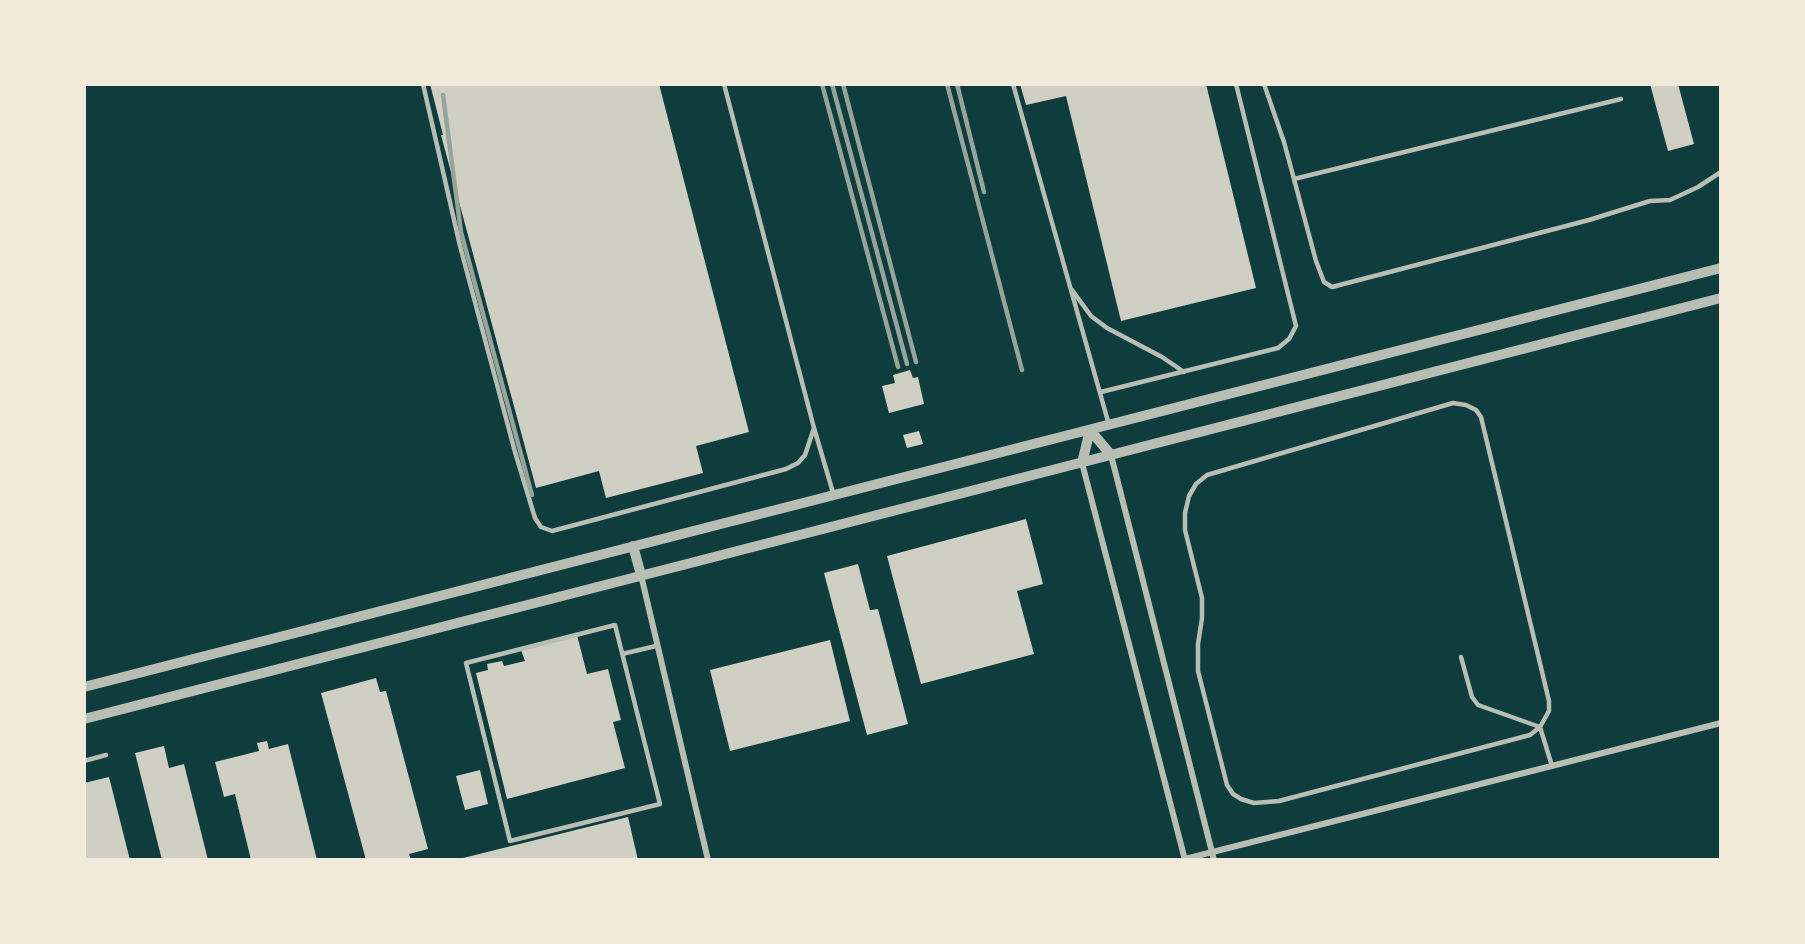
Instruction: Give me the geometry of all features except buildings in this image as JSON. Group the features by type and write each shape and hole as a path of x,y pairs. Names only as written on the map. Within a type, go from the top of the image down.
{"street":[{"path":"84,687 1721,268"},
{"path":"84,719 1721,298"},
{"path":"1090,430 1111,455 1213,856"},
{"path":"1090,430 1083,462 1185,860 1213,856 1721,723"},
{"path":"633,546 708,860"}],"lane":[{"path":"423,84 463,257 515,452 535,518 541,527 552,531 786,469 798,463 805,455 814,428"},
{"path":"724,84 834,496"},
{"path":"1014,84 1109,425"},
{"path":"1101,392 1278,348 1289,339 1296,326 1236,84"},
{"path":"1264,84 1284,142 1316,261 1324,282 1332,287 1589,220 1650,201 1670,200 1698,187 1721,172"},
{"path":"1294,179 1621,99"},
{"path":"1069,286 1091,316 1107,328 1162,357 1184,372"},
{"path":"1540,727 1530,735 1279,801 1254,803 1241,800 1227,785 1198,671 1202,598 1185,530 1188,496 1196,484 1207,475 1453,403 1466,405 1476,410 1480,417 1549,701 1549,711 1540,727 1552,766"},
{"path":"615,625 622,654 660,804 510,841 466,663 615,625"},
{"path":"622,654 656,646"},
{"path":"1461,657 1472,697 1478,705 1540,727"},
{"path":"84,760 106,755"}],"railway":[{"path":"822,84 898,367"},
{"path":"832,84 907,364"},
{"path":"843,84 916,362"},
{"path":"947,84 1022,370"},
{"path":"957,84 984,192"},
{"path":"443,95 461,232 532,495"}]}
